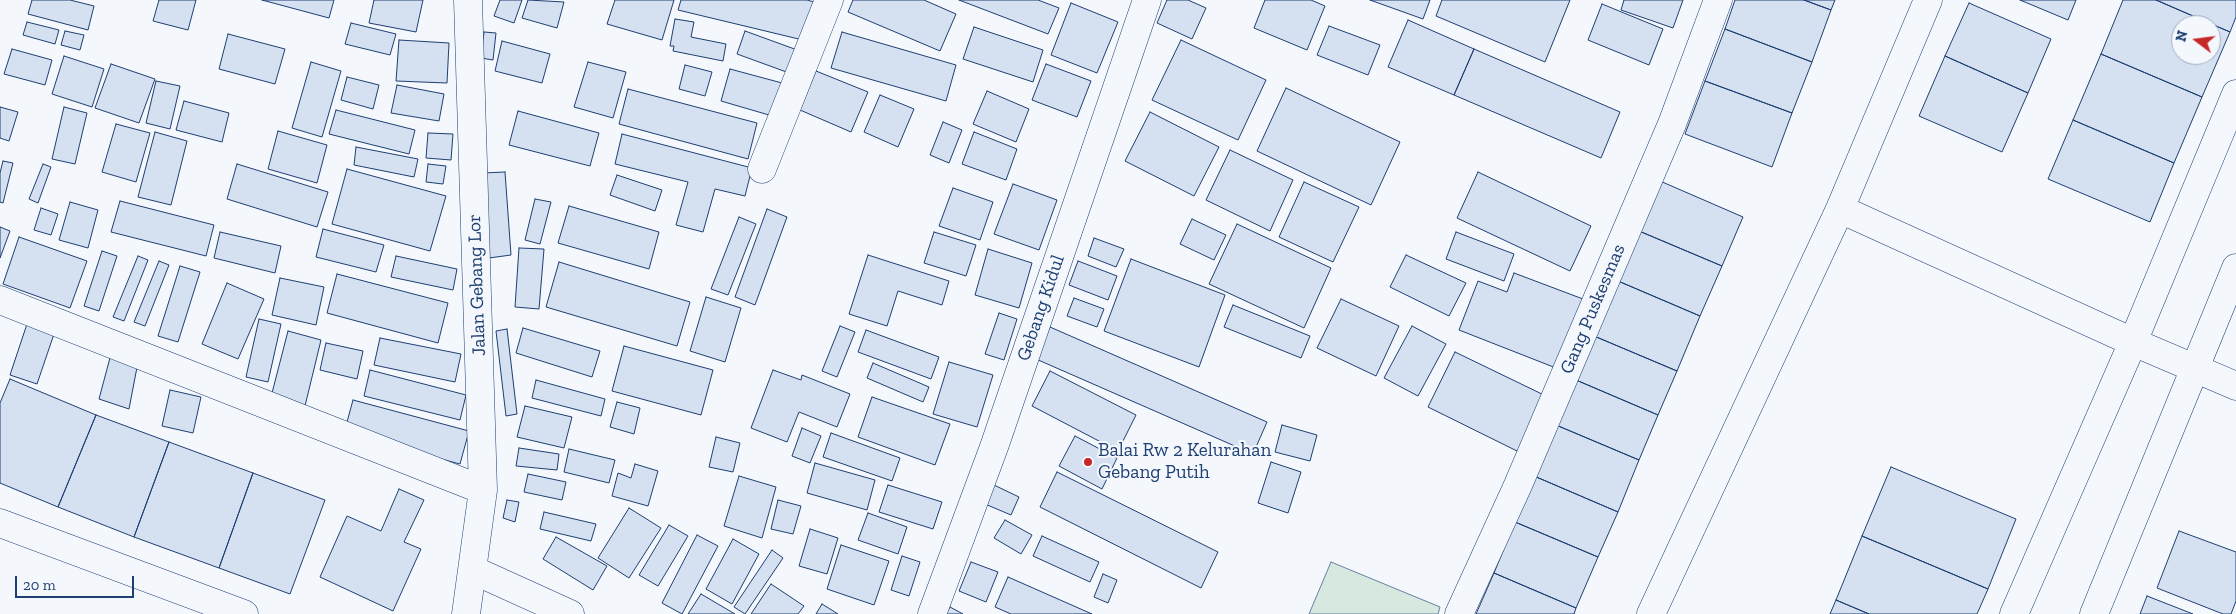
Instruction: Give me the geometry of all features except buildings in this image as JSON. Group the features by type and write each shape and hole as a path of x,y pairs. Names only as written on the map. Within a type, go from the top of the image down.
{"street":[{"name":"Jalan Gebang Lor","path":"466,614 483,490 468,0"},
{"path":"762,169 829,0"},
{"name":"Gebang Kidul","path":"932,614 994,447 1147,0"},
{"name":"Gang Puskesmas","path":"1459,614 1518,485 1664,142 1718,0"},
{"path":"1651,614 1840,209 1928,0"},
{"path":"2014,614 2133,342 2236,94"},
{"path":"1840,209 2133,342 2236,386"},
{"path":"2094,614 2236,268"},
{"path":"0,300 483,490"},
{"path":"0,523 244,614"},
{"path":"473,570 570,614"}],"shaded area":[{"path":"1331,562 1440,607 1438,614 1309,614"}],"place":[{"name":"Balai Rw 2 Kelurahan Gebang Putih","path":"1088,462"}]}
